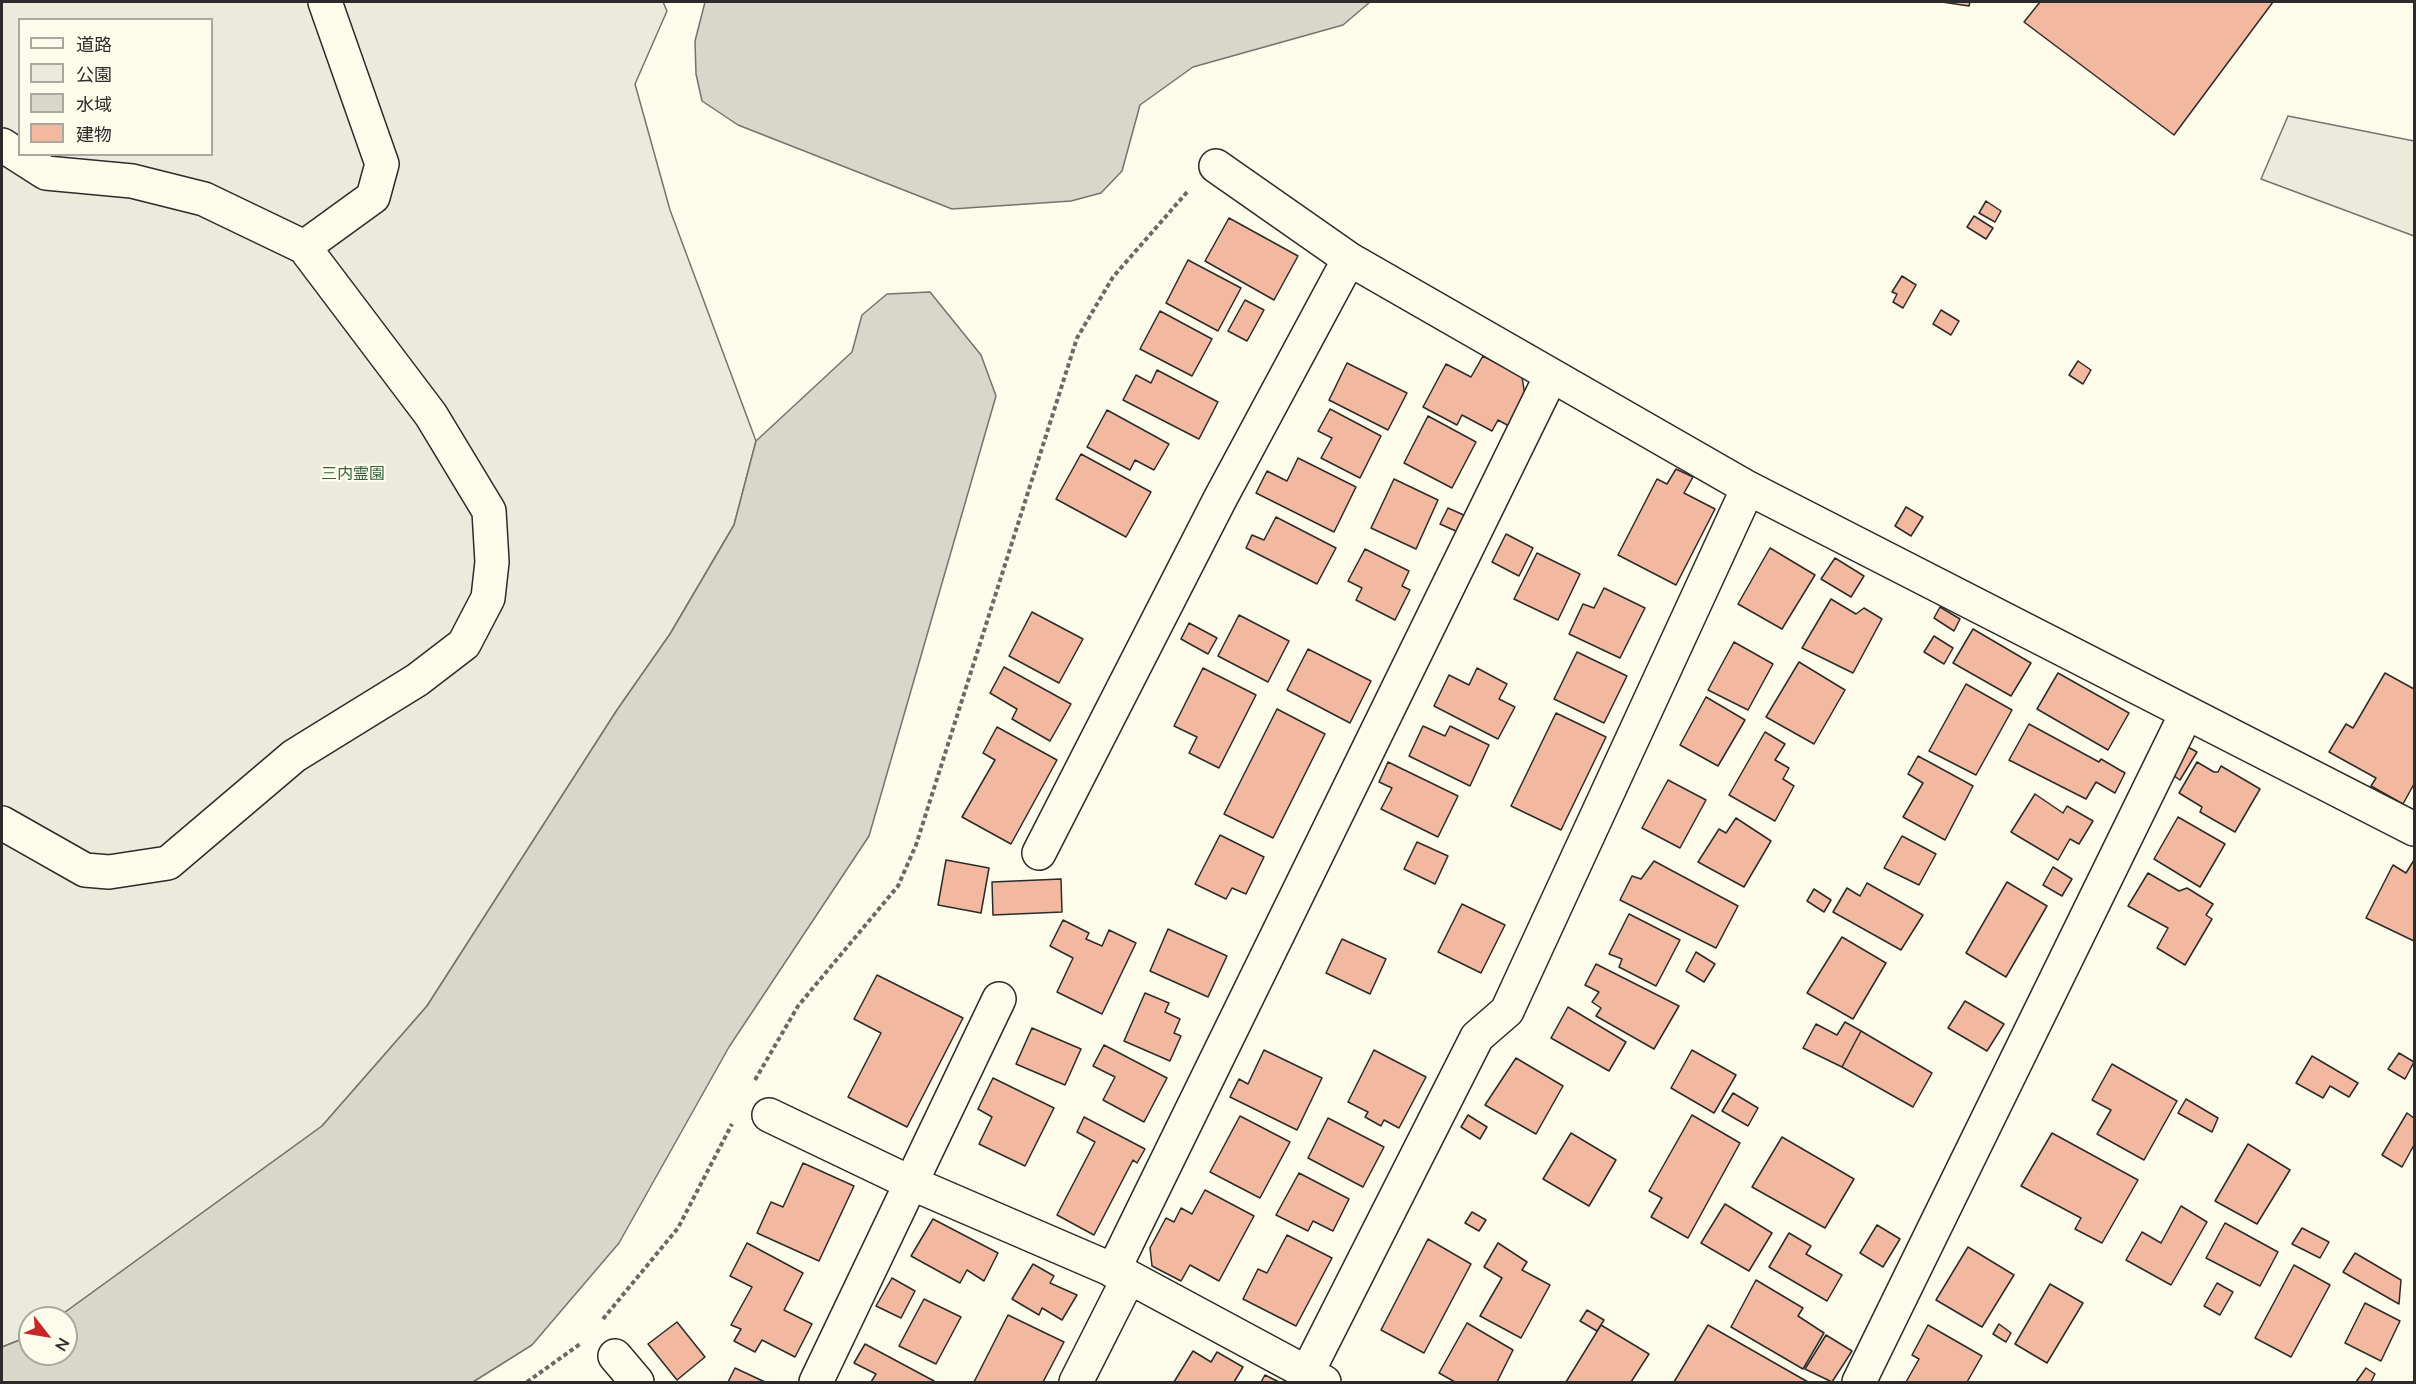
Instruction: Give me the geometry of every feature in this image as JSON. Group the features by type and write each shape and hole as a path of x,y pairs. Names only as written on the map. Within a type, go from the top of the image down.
{"street":[{"path":"304,247 374,197 382,164 325,2"},
{"path":"2,145 18,155"},
{"path":"2,823 85,870 109,872 168,862 294,756 417,680 464,644 488,598 492,562 489,511 431,415 304,247 204,199 132,181 46,173 19,156"},
{"path":"1216,166 1349,259 1748,488 2186,714 2415,829"},
{"path":"1039,853 1220,499 1349,259"},
{"path":"1077,1383 1121,1274 1551,376"},
{"path":"753,1114 1121,1274 1315,1378 1477,1036 1507,1011 1748,488"},
{"path":"1859,1383 2186,714"},
{"path":"816,1383 999,999"},
{"path":"615,1356 636,1383"}],"path":[{"path":"753,1084 798,1006 898,886 916,845 1077,338 1113,277 1191,187 1216,166"},
{"path":"598,1324 678,1228 753,1114"},
{"path":"527,1383 583,1342"}],"green space":[{"name":"三内霊園","path":"2,2 663,2 667,11 635,84 670,210 756,441 734,525 670,634 617,710 427,1006 322,1126 74,1306 18,1306 18,1341 2,1347"},
{"path":"2288,116 2414,141 2414,236 2261,179"}],"water":[{"path":"705,2 1370,2 1343,25 1193,67 1140,105 1122,171 1101,193 1071,201 952,209 738,125 702,101 696,74 695,41"},
{"path":"930,292 981,355 996,396 869,836 729,1047 619,1243 532,1345 473,1382 2,1382 2,1347 18,1341 18,1366 78,1366 78,1306 74,1306 322,1126 427,1006 617,710 670,634 734,525 756,441 852,352 862,315 887,294"}],"building":[{"path":"1942,2 1970,2 1969,6"},
{"path":"2040,2 2273,2 2174,135 2024,22"},
{"path":"1986,201 2001,211 1995,222 1979,213"},
{"path":"1974,216 1993,228 1986,239 1967,227"},
{"path":"1229,218 1298,256 1274,300 1205,261"},
{"path":"1188,260 1241,288 1218,331 1166,303"},
{"path":"1902,276 1916,285 1903,308 1893,302 1897,294 1892,292"},
{"path":"1245,300 1264,310 1247,341 1228,331"},
{"path":"1941,310 1959,321 1951,335 1933,324"},
{"path":"1160,311 1212,339 1192,376 1140,349"},
{"path":"1483,356 1522,377 1525,396 1509,426 1498,420 1492,431 1462,415 1457,425 1423,407 1446,364 1471,377"},
{"path":"2078,361 2091,370 2083,384 2069,375"},
{"path":"1347,363 1407,393 1388,430 1329,400"},
{"path":"1157,370 1218,402 1199,439 1123,400 1136,375 1151,383"},
{"path":"1330,409 1381,436 1360,478 1321,458 1332,438 1318,431"},
{"path":"1107,410 1169,444 1154,470 1135,460 1130,470 1087,447"},
{"path":"1428,416 1476,442 1452,488 1404,463"},
{"path":"1081,454 1151,492 1126,537 1056,499"},
{"path":"1298,458 1356,487 1334,532 1256,493 1267,471 1287,481"},
{"path":"1676,469 1693,477 1684,493 1715,509 1676,585 1618,555 1657,479 1667,484"},
{"path":"1394,479 1438,500 1416,549 1371,528"},
{"path":"1906,507 1923,517 1911,536 1895,526"},
{"path":"1448,508 1466,516 1458,532 1440,524"},
{"path":"1276,517 1336,548 1317,584 1246,548 1252,535 1264,540"},
{"path":"1506,534 1533,548 1519,576 1492,562"},
{"path":"1770,548 1815,575 1782,629 1738,604"},
{"path":"1365,549 1409,571 1402,586 1410,590 1395,620 1356,600 1362,588 1348,581"},
{"path":"1537,553 1580,574 1558,620 1514,599"},
{"path":"1835,558 1864,576 1851,597 1821,579"},
{"path":"1604,588 1645,608 1620,658 1569,634 1583,604 1594,608"},
{"path":"1831,599 1856,614 1864,608 1882,619 1853,673 1802,648"},
{"path":"1940,607 1960,619 1954,631 1934,618"},
{"path":"1032,612 1083,639 1059,683 1009,656"},
{"path":"1239,615 1289,641 1268,682 1218,656"},
{"path":"1189,623 1217,638 1208,654 1181,639"},
{"path":"1973,629 2031,663 2011,696 1953,663"},
{"path":"1934,636 1953,648 1944,664 1924,652"},
{"path":"1734,642 1773,664 1748,710 1708,690"},
{"path":"1308,649 1371,681 1350,723 1287,690"},
{"path":"1577,652 1627,676 1604,723 1554,699"},
{"path":"1799,662 1845,690 1814,744 1766,717"},
{"path":"1004,667 1071,704 1050,741 1012,719 1017,709 990,693"},
{"path":"1203,668 1256,695 1219,768 1189,753 1197,737 1174,726"},
{"path":"1477,668 1507,684 1499,699 1515,707 1498,739 1434,706 1449,675 1469,685"},
{"path":"2058,673 2129,713 2108,750 2037,709"},
{"path":"2385,673 2414,689 2414,784 2403,804 2371,786 2376,778 2329,752 2346,724 2353,728"},
{"path":"1966,684 2012,710 1976,775 1929,751"},
{"path":"1706,697 1745,720 1718,766 1680,745"},
{"path":"1277,709 1325,734 1273,838 1224,814"},
{"path":"1556,713 1606,737 1561,830 1511,806"},
{"path":"2029,724 2099,762 2101,759 2125,773 2115,793 2096,782 2086,799 2009,760"},
{"path":"1423,726 1445,736 1450,726 1489,745 1470,786 1409,756"},
{"path":"997,727 1057,760 1011,844 962,817 995,760 983,753"},
{"path":"1765,732 1785,744 1775,760 1789,768 1783,779 1794,786 1775,821 1729,795"},
{"path":"2184,745 2197,752 2180,780 2168,772"},
{"path":"1918,756 1973,786 1945,840 1903,817 1923,783 1908,774"},
{"path":"1388,762 1458,796 1438,837 1381,809 1392,788 1379,782"},
{"path":"2197,762 2214,772 2218,772 2221,766 2260,789 2235,832 2200,812 2202,807 2179,793"},
{"path":"1668,780 1706,800 1680,848 1642,828"},
{"path":"2035,794 2063,813 2067,806 2093,821 2079,844 2070,839 2058,860 2011,832"},
{"path":"2178,817 2225,844 2200,887 2154,859"},
{"path":"1736,818 1771,841 1744,887 1698,862 1719,829 1726,833"},
{"path":"1220,835 1264,857 1246,894 1232,888 1226,899 1195,884"},
{"path":"1902,836 1936,854 1919,885 1884,868"},
{"path":"1417,842 1448,856 1435,884 1404,869"},
{"path":"946,860 989,868 981,913 938,905"},
{"path":"2414,860 2414,941 2366,918 2393,865 2406,873"},
{"path":"1654,861 1738,906 1716,948 1620,900 1632,876 1641,879"},
{"path":"2053,867 2072,879 2062,896 2043,885"},
{"path":"2148,873 2179,891 2187,888 2213,904 2206,915 2212,919 2185,965 2157,948 2168,928 2128,906"},
{"path":"1061,879 1062,912 993,915 992,882"},
{"path":"2007,882 2047,906 2006,977 1966,953"},
{"path":"1867,883 1923,915 1901,950 1833,912 1847,888 1860,896"},
{"path":"1814,889 1831,900 1824,912 1807,901"},
{"path":"1462,904 1505,925 1481,973 1438,952"},
{"path":"1629,914 1680,940 1656,986 1619,967 1622,959 1609,954"},
{"path":"1063,920 1089,933 1086,939 1102,946 1109,930 1136,943 1102,1014 1057,992 1073,958 1050,946"},
{"path":"1168,929 1227,956 1208,997 1150,971"},
{"path":"1842,937 1886,963 1853,1019 1807,993"},
{"path":"1342,939 1386,959 1370,994 1326,973"},
{"path":"1696,952 1715,964 1704,982 1686,971"},
{"path":"1596,964 1679,1006 1654,1049 1596,1016 1601,1008 1592,1002 1599,992 1585,985"},
{"path":"877,975 963,1018 907,1127 848,1097 881,1033 854,1019"},
{"path":"1145,993 1169,1003 1165,1012 1180,1019 1174,1033 1181,1036 1170,1061 1124,1041"},
{"path":"1965,1001 2004,1024 1987,1051 1948,1028"},
{"path":"1568,1007 1626,1042 1609,1071 1551,1038"},
{"path":"1845,1022 1861,1031 1842,1067 1803,1048 1816,1024 1837,1035"},
{"path":"1032,1028 1081,1049 1065,1085 1016,1064"},
{"path":"1861,1031 1932,1073 1913,1107 1842,1067"},
{"path":"1104,1045 1167,1078 1144,1122 1103,1100 1115,1077 1093,1066"},
{"path":"1264,1050 1322,1078 1297,1130 1230,1097 1239,1079 1248,1084"},
{"path":"1374,1050 1426,1077 1399,1128 1384,1120 1381,1126 1365,1117 1368,1112 1348,1102"},
{"path":"1692,1050 1736,1075 1714,1113 1671,1088"},
{"path":"2399,1053 2414,1062 2405,1079 2388,1069"},
{"path":"2312,1056 2358,1083 2349,1097 2330,1086 2323,1098 2296,1083"},
{"path":"1516,1058 1563,1086 1536,1134 1485,1105"},
{"path":"2112,1064 2177,1101 2144,1160 2097,1134 2111,1110 2092,1100"},
{"path":"993,1078 1054,1108 1025,1166 979,1144 992,1117 978,1109"},
{"path":"1733,1093 1758,1108 1748,1126 1722,1111"},
{"path":"2186,1099 2218,1118 2212,1132 2178,1113"},
{"path":"2407,1113 2414,1118 2414,1145 2402,1167 2382,1155"},
{"path":"1468,1115 1487,1127 1480,1139 1461,1127"},
{"path":"1692,1115 1740,1143 1688,1238 1651,1217 1662,1198 1649,1191"},
{"path":"1240,1116 1290,1142 1260,1198 1210,1172"},
{"path":"1084,1117 1145,1149 1137,1163 1133,1160 1094,1235 1057,1215 1095,1142 1077,1132"},
{"path":"1328,1118 1384,1147 1363,1187 1308,1158"},
{"path":"1571,1133 1616,1160 1589,1206 1543,1179"},
{"path":"2052,1133 2138,1180 2102,1243 2075,1229 2081,1218 2021,1186"},
{"path":"1782,1137 1854,1179 1825,1228 1752,1187"},
{"path":"2248,1144 2290,1170 2257,1224 2215,1201"},
{"path":"803,1163 854,1186 819,1261 757,1233 771,1202 783,1207"},
{"path":"1299,1173 1349,1199 1333,1231 1313,1221 1308,1231 1276,1215"},
{"path":"1205,1190 1254,1216 1219,1281 1190,1265 1181,1281 1152,1266 1150,1248 1166,1218 1174,1222 1181,1208 1192,1214"},
{"path":"1725,1204 1772,1233 1749,1271 1701,1243"},
{"path":"2181,1206 2207,1222 2171,1285 2126,1260 2142,1232 2161,1243"},
{"path":"1472,1212 1486,1220 1479,1231 1465,1223"},
{"path":"933,1219 998,1253 984,1281 967,1270 960,1283 911,1256"},
{"path":"2225,1223 2278,1252 2260,1286 2206,1258"},
{"path":"1877,1225 1900,1239 1883,1267 1860,1253"},
{"path":"2302,1228 2329,1242 2320,1258 2292,1244"},
{"path":"1789,1233 1811,1246 1806,1254 1842,1275 1827,1301 1769,1267"},
{"path":"1287,1235 1332,1258 1296,1326 1243,1299 1258,1269 1267,1273"},
{"path":"1428,1239 1471,1264 1424,1353 1381,1330"},
{"path":"747,1243 803,1273 784,1310 812,1324 795,1357 762,1340 755,1352 734,1341 741,1329 731,1325 752,1287 730,1276"},
{"path":"1498,1243 1527,1262 1522,1270 1550,1285 1521,1338 1480,1316 1502,1278 1484,1267"},
{"path":"1968,1247 2014,1275 1982,1327 1936,1300"},
{"path":"2355,1253 2401,1280 2399,1304 2343,1272"},
{"path":"1033,1264 1054,1276 1050,1283 1077,1295 1062,1320 1042,1308 1039,1315 1012,1299"},
{"path":"2294,1265 2330,1285 2291,1357 2255,1338"},
{"path":"892,1278 915,1291 901,1318 876,1306"},
{"path":"1756,1280 1803,1308 1798,1316 1824,1333 1803,1369 1731,1327"},
{"path":"2217,1283 2233,1292 2220,1315 2204,1306"},
{"path":"2050,1284 2083,1303 2047,1363 2015,1344"},
{"path":"924,1299 961,1317 936,1364 899,1346"},
{"path":"2365,1303 2400,1321 2381,1361 2345,1343"},
{"path":"1587,1310 1604,1320 1597,1331 1580,1321"},
{"path":"1008,1315 1064,1342 1043,1382 974,1382"},
{"path":"677,1322 705,1357 677,1380 648,1344"},
{"path":"1467,1323 1513,1350 1497,1382 1455,1382 1439,1373"},
{"path":"1999,1324 2011,1333 2006,1342 1993,1334"},
{"path":"1601,1325 1649,1354 1631,1382 1566,1382"},
{"path":"1708,1325 1808,1382 1674,1382"},
{"path":"1928,1325 1982,1356 1967,1382 1906,1382 1919,1359 1912,1355"},
{"path":"1826,1335 1852,1351 1832,1382 1805,1369"},
{"path":"865,1344 934,1382 871,1382 876,1374 854,1363"},
{"path":"1193,1351 1211,1362 1217,1352 1243,1367 1234,1382 1174,1382"},
{"path":"735,1368 765,1382 728,1382"},
{"path":"2366,1368 2375,1374 2371,1382 2356,1382"},
{"path":"1265,1375 1279,1382 1261,1382"}]}
